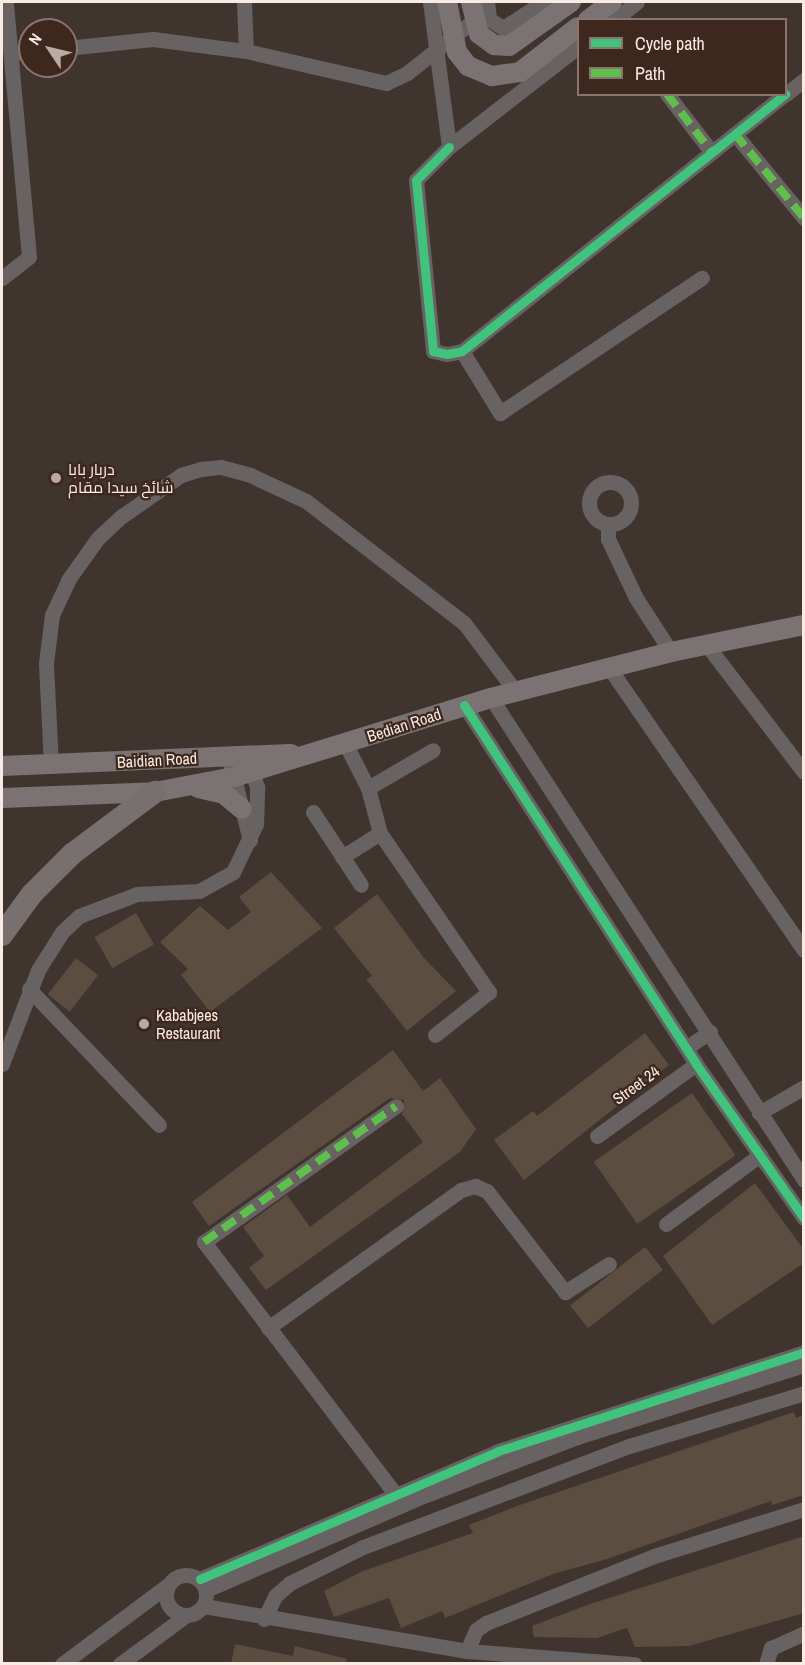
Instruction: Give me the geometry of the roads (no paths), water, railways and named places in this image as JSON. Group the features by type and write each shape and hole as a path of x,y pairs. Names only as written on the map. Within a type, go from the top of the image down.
{"highway":[{"path":"2,935 58,867 155,792"}],"main road":[{"path":"447,2 452,38 461,59 479,73 506,76 531,74 577,29"},
{"path":"472,11 488,42 509,46 571,2"},
{"path":"591,18 612,2"},
{"name":"Bedian Road","path":"2,798 155,792 186,787 240,765 312,754 346,745 464,705 671,652 804,625"},
{"name":"Baidian Road","path":"2,766 240,765"},
{"path":"186,787 224,794 242,809"}],"street":[{"path":"2,278 29,257 6,2"},
{"path":"244,2 246,51"},
{"path":"430,2 449,147"},
{"path":"487,2 489,19 503,28 543,2"},
{"path":"617,18 637,2"},
{"path":"78,47 153,39 246,51 386,83 452,38 472,11"},
{"path":"577,48 531,74 449,147 416,180 433,351 462,351 710,150 735,134 782,96"},
{"path":"12,53 18,52"},
{"path":"787,93 804,80"},
{"path":"669,96 710,150"},
{"path":"735,134 804,218"},
{"path":"462,351 500,413 702,278"},
{"path":"51,766 46,663 52,615 68,580 98,538 122,516 181,475 201,469 250,475 306,501 464,623 516,692"},
{"path":"608,524 608,539 636,598 671,652"},
{"path":"706,644 804,772"},
{"path":"610,669 804,950"},
{"path":"491,698 642,926 759,1113 804,1180"},
{"path":"464,705 620,942 696,1064 804,1218"},
{"path":"346,745 368,788 380,832 489,992 435,1035"},
{"path":"368,788 433,750"},
{"path":"240,765 242,809 250,840"},
{"path":"2,1064 29,989 53,944 79,916 137,894 198,891 214,886 238,866 250,840 258,810 240,765"},
{"path":"313,812 361,885"},
{"path":"342,857 380,832"},
{"path":"620,942 642,926"},
{"path":"29,989 159,1125"},
{"path":"686,1048 710,1032"},
{"name":"Street 24","path":"597,1136 696,1064"},
{"path":"759,1113 804,1087"},
{"path":"396,1106 204,1242 396,1495"},
{"path":"666,1224 760,1155"},
{"path":"268,1328 461,1190 475,1186 487,1191 565,1292 609,1264"},
{"path":"120,1664 185,1616 203,1592 396,1495 574,1424 804,1352"},
{"path":"203,1592 426,1495 577,1437 804,1365"},
{"path":"264,1619 275,1596 290,1583 374,1543 629,1446 804,1392"},
{"path":"467,1651 476,1630 486,1623 654,1556 804,1509"},
{"path":"62,1664 183,1575 203,1592 264,1619 467,1651 634,1664"},
{"path":"168,1585 168,1605 185,1616"},
{"path":"766,1664 771,1648 804,1633"}],"place":[{"name":"دربار بابا شائخ سیدا مقام","path":"56,478"},
{"name":"Kababjees Restaurant","path":"144,1024"}]}
